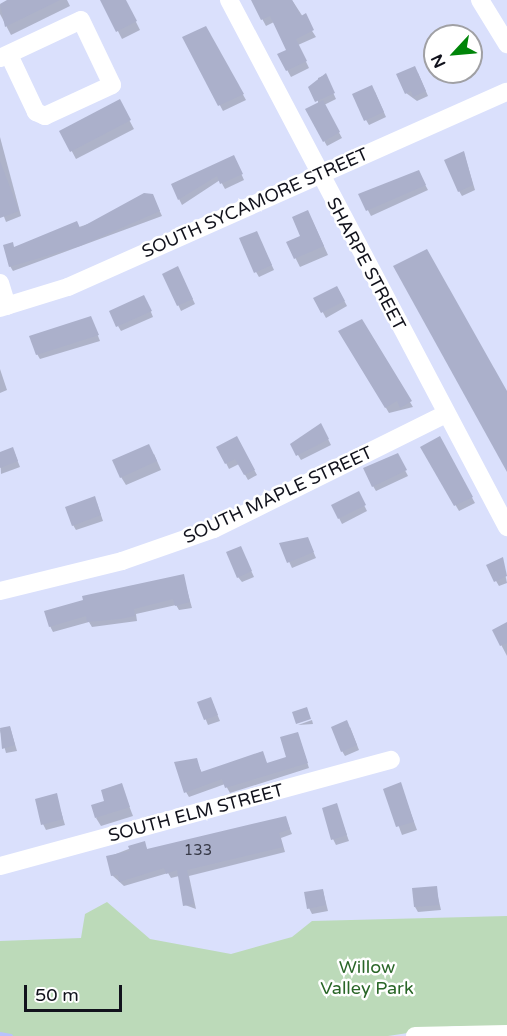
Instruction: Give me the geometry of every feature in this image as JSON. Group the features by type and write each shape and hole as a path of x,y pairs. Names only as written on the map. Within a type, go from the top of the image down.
{"street":[{"name":"SHARPE STREET","path":"229,0 507,527"},
{"path":"480,0 507,44"},
{"path":"81,20 112,85 45,116 36,112 4,56 81,20"},
{"name":"SOUTH SYCAMORE STREET","path":"4,307 68,287 507,92"},
{"path":"0,283 4,307"},
{"name":"SOUTH MAPLE STREET","path":"0,591 132,558 214,529 446,414"},
{"name":"SOUTH ELM STREET","path":"0,866 391,760"},
{"path":"416,1036 507,1034"}],"green space":[{"name":"Willow Valley Park","path":"107,902 150,939 231,954 292,937 312,921 507,916 507,1027 454,1026 388,1036 0,1036 0,941 81,938 85,914"}],"building":[{"path":"7,0 60,0 5,27 0,4"},
{"path":"100,0 126,0 137,21 116,32"},
{"path":"251,0 292,0 301,16 306,13 314,30 296,39 307,61 286,71 277,54 286,50 270,16 261,20"},
{"path":"206,26 244,94 218,106 182,37"},
{"path":"415,66 426,91 413,97 411,91 405,94 396,74"},
{"path":"326,73 335,93 315,102 308,87"},
{"path":"372,85 384,112 364,121 352,94"},
{"path":"120,99 131,120 70,152 59,131"},
{"path":"323,100 340,132 323,142 305,109"},
{"path":"464,151 473,185 458,192 444,160"},
{"path":"234,155 243,174 220,184 217,176 178,200 171,184"},
{"path":"0,161 19,211 0,218"},
{"path":"419,170 426,185 366,211 358,194"},
{"path":"144,193 153,194 160,211 80,246 9,267 3,245 13,242 14,247 77,221 80,228"},
{"path":"308,210 324,246 294,259 286,242 300,236 292,217"},
{"path":"257,231 272,265 254,273 239,238"},
{"path":"427,249 507,391 507,472 393,266"},
{"path":"178,266 193,299 177,306 162,274"},
{"path":"337,286 345,301 321,313 313,298"},
{"path":"144,295 152,311 116,327 109,311"},
{"path":"91,316 99,335 36,355 29,336"},
{"path":"362,319 412,401 400,408 397,401 385,408 338,331"},
{"path":"321,423 329,439 296,456 290,444"},
{"path":"237,436 255,470 244,475 235,459 225,464 216,447"},
{"path":"440,436 473,497 454,506 420,447"},
{"path":"149,444 157,461 120,478 112,460"},
{"path":"13,447 18,461 0,468 0,452"},
{"path":"398,453 407,470 372,487 363,468"},
{"path":"359,491 366,505 338,519 331,505"},
{"path":"95,496 101,515 72,526 65,507"},
{"path":"308,537 314,552 287,563 279,543"},
{"path":"241,546 252,571 237,578 226,552"},
{"path":"503,557 507,576 494,582 486,565"},
{"path":"184,574 190,602 175,606 173,599 134,609 135,616 87,622 86,616 49,627 44,611 83,600 82,596"},
{"path":"507,622 507,643 500,646 492,630"},
{"path":"211,697 218,715 204,720 197,702"},
{"path":"307,707 311,719 296,724 292,712"},
{"path":"347,720 357,745 341,752 331,727"},
{"path":"10,726 15,745 2,749 0,728"},
{"path":"298,732 308,763 225,788 222,779 184,793 174,762 197,758 201,772 263,751 267,763 286,757 280,737"},
{"path":"401,782 414,822 396,827 383,789"},
{"path":"122,783 130,807 95,818 91,805 104,801 101,790"},
{"path":"57,793 63,819 41,825 35,799"},
{"path":"337,803 347,835 331,840 322,808"},
{"path":"286,816 290,829 279,833 283,847 187,870 194,904 183,906 177,870 166,874 164,868 119,882 118,875 111,876 106,856 130,851 128,846 145,841 147,849"},
{"path":"437,886 439,905 414,907 412,888"},
{"path":"323,889 326,905 307,909 304,892"}],"waterway":[{"path":"0,1034 11,1036"}]}
